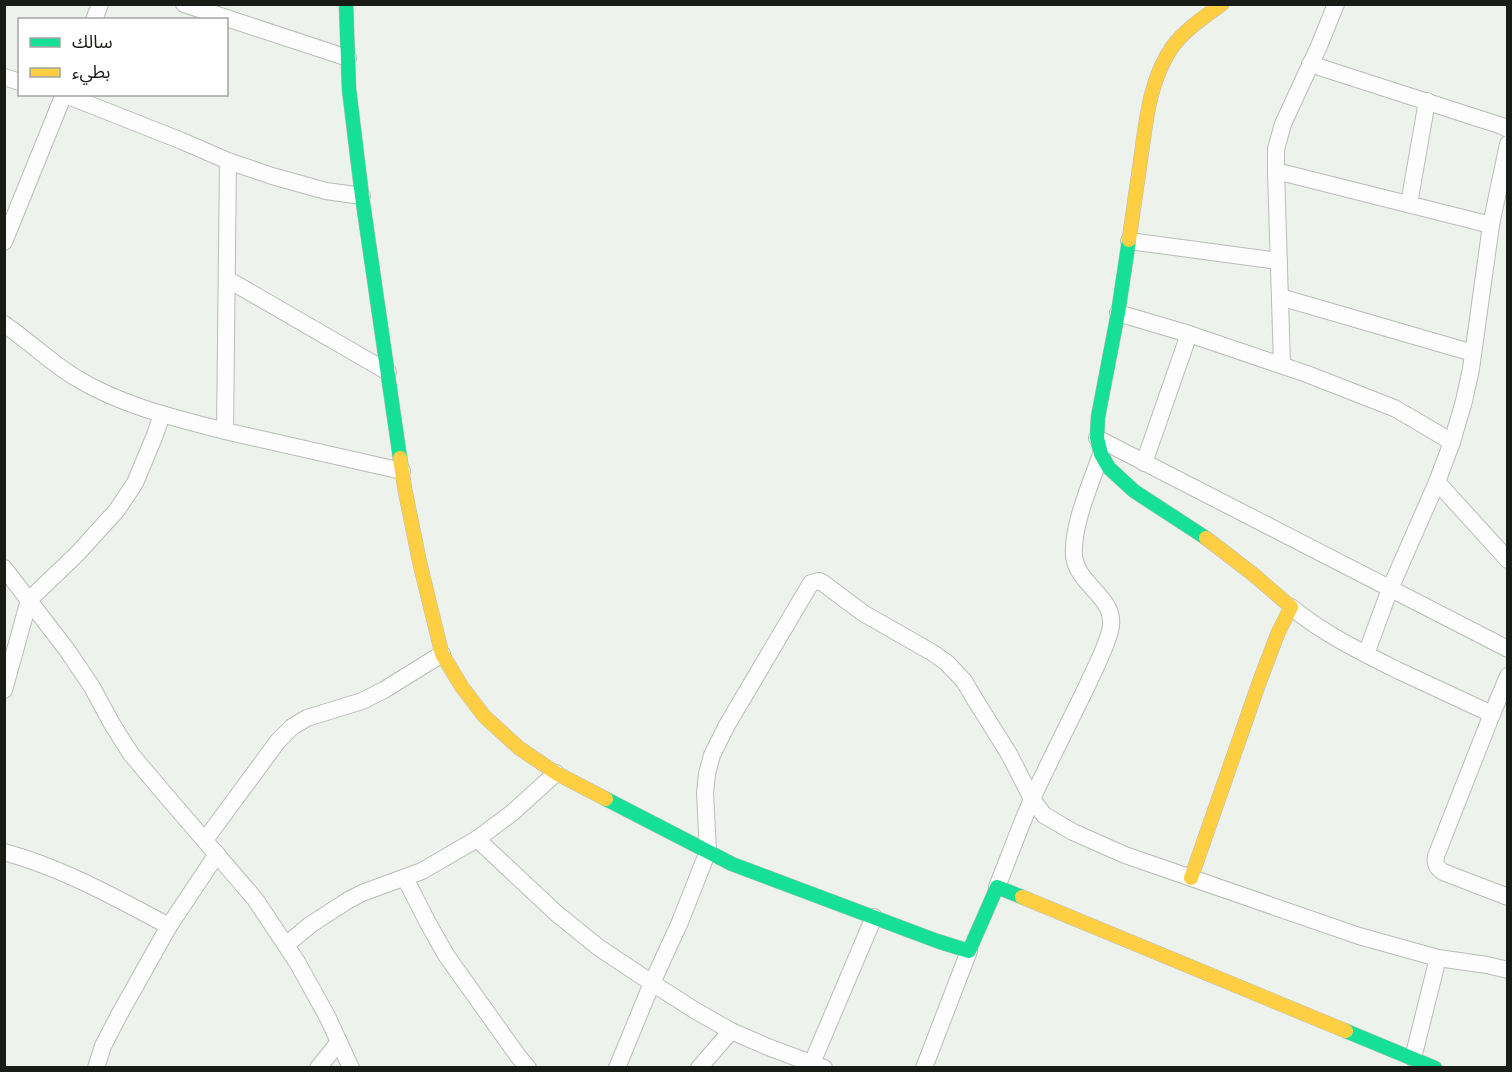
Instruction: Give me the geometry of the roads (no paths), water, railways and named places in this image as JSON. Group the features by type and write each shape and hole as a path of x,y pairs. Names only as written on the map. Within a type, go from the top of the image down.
{"street":[{"path":"184,4 227,18"},
{"path":"346,4 349,89 362,196 402,471 420,564 442,654 462,687 484,716 519,748 556,772 732,864 969,951"},
{"path":"924,1068 1032,798 1095,667 1110,630 1112,618 1110,610 1077,566 1074,556 1075,539 1099,446 1100,406 1118,313 1146,121 1151,99 1169,52 1179,38 1222,4"},
{"path":"1282,365 1276,149 1282,124 1336,4"},
{"path":"228,18 348,58"},
{"path":"1310,64 1427,100 1508,129"},
{"path":"4,242 64,96"},
{"path":"67,96 228,161 272,176 326,191 362,196"},
{"path":"1409,204 1427,100"},
{"path":"1366,654 1390,589 1437,482 1464,401 1491,225 1508,144"},
{"path":"225,432 228,161"},
{"path":"1276,171 1491,225"},
{"path":"1129,241 1279,261"},
{"path":"227,279 388,372"},
{"path":"1280,297 1473,353"},
{"path":"1118,313 1282,365 1394,408 1452,442"},
{"path":"4,324 76,378 103,393 162,414 225,432 402,471"},
{"path":"1144,463 1190,334"},
{"path":"4,690 10,648 29,600 117,510 135,483 162,414"},
{"path":"1099,446 1144,463 1508,649"},
{"path":"1099,446 1109,468 1134,491 1225,552 1311,624 1339,641 1492,714"},
{"path":"1437,482 1508,560"},
{"path":"4,568 67,650 92,687 131,754 255,899 297,962 327,1016 351,1068"},
{"path":"616,1068 651,983 680,922 708,851 705,793 712,755 755,677 814,581 823,583 870,617 933,652 947,663 964,681 1009,754 1032,798 1044,814 1073,832 1125,855 1359,936 1438,958 1508,970"},
{"path":"1191,878 1258,683 1291,607"},
{"path":"205,840 278,741 292,728 307,718 352,704 384,690 442,654"},
{"path":"1508,676 1435,863 1437,868 1443,872 1508,897"},
{"path":"286,945 310,925 347,901 422,871 477,839 512,813 556,772"},
{"path":"477,839 556,913 598,947 651,983 731,1031 818,1065 874,917"},
{"path":"4,852 32,860 63,873 169,926"},
{"path":"96,1068 103,1046 169,926 217,855"},
{"path":"405,879 446,955 528,1068"},
{"path":"997,886 1436,1068"},
{"path":"1413,1058 1438,958"},
{"path":"699,1068 731,1031"},
{"path":"318,1068 339,1042"}]}
